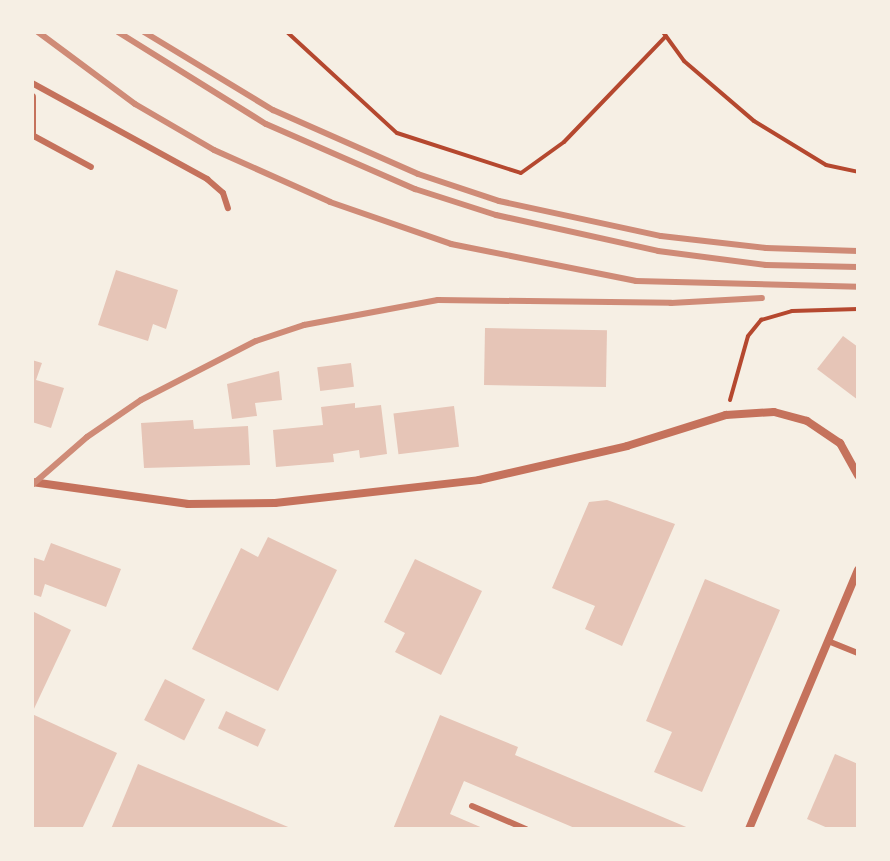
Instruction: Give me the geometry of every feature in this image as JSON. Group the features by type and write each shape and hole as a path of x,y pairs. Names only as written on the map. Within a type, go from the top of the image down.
{"street":[{"path":"32,97 32,136"},
{"path":"32,482 188,504 275,503 479,480 627,446 726,415 774,412 807,421 840,443 858,475"},
{"path":"749,829 858,570"}],"lane":[{"path":"32,83 207,179 223,193 228,208"},
{"path":"32,136 91,167"},
{"path":"828,641 858,653"},
{"path":"472,806 526,829"}],"path":[{"path":"287,32 397,133 521,173 564,142 664,34 684,61 754,121 826,165 858,172"},
{"path":"726,415 748,336 761,320 792,311 858,309"}],"building":[{"path":"116,270 178,290 166,329 153,324 148,341 98,325"},
{"path":"485,328 607,330 606,387 484,385"},
{"path":"843,336 858,347 858,400 817,369"},
{"path":"32,360 42,363 36,380 64,388 51,428 32,422"},
{"path":"351,363 354,387 320,391 317,367"},
{"path":"279,371 282,400 255,403 257,416 232,419 227,384"},
{"path":"355,403 355,408 381,405 387,454 360,458 359,450 333,454 334,462 276,467 273,430 323,425 321,407"},
{"path":"454,406 459,447 398,454 393,413"},
{"path":"193,420 194,429 248,426 250,465 144,468 141,423"},
{"path":"607,500 675,524 622,646 585,629 595,606 552,588 589,502"},
{"path":"268,537 337,570 278,691 192,649 241,548 258,557"},
{"path":"51,543 121,569 106,607 45,584 41,597 32,594 32,557 44,561"},
{"path":"415,559 482,591 441,675 395,652 405,633 384,622"},
{"path":"705,579 780,610 702,792 654,772 672,732 646,721"},
{"path":"32,611 71,630 32,713"},
{"path":"165,679 205,699 184,740 144,720"},
{"path":"226,711 266,730 258,747 218,728"},
{"path":"32,714 117,753 82,829 32,829"},
{"path":"440,715 518,747 515,755 691,829 577,829 464,781 450,814 485,829 393,829"},
{"path":"835,754 858,764 858,829 830,829 807,819"},
{"path":"138,764 293,829 111,829"}],"railway":[{"path":"38,32 135,104 214,150 330,202 451,244 636,281 858,287"},
{"path":"118,32 266,124 415,189 496,215 658,251 766,265 858,267"},
{"path":"144,32 273,110 418,174 499,201 661,236 766,248 858,251"},
{"path":"32,485 87,437 141,400 256,341 304,325 438,300 671,303 762,298"}]}
